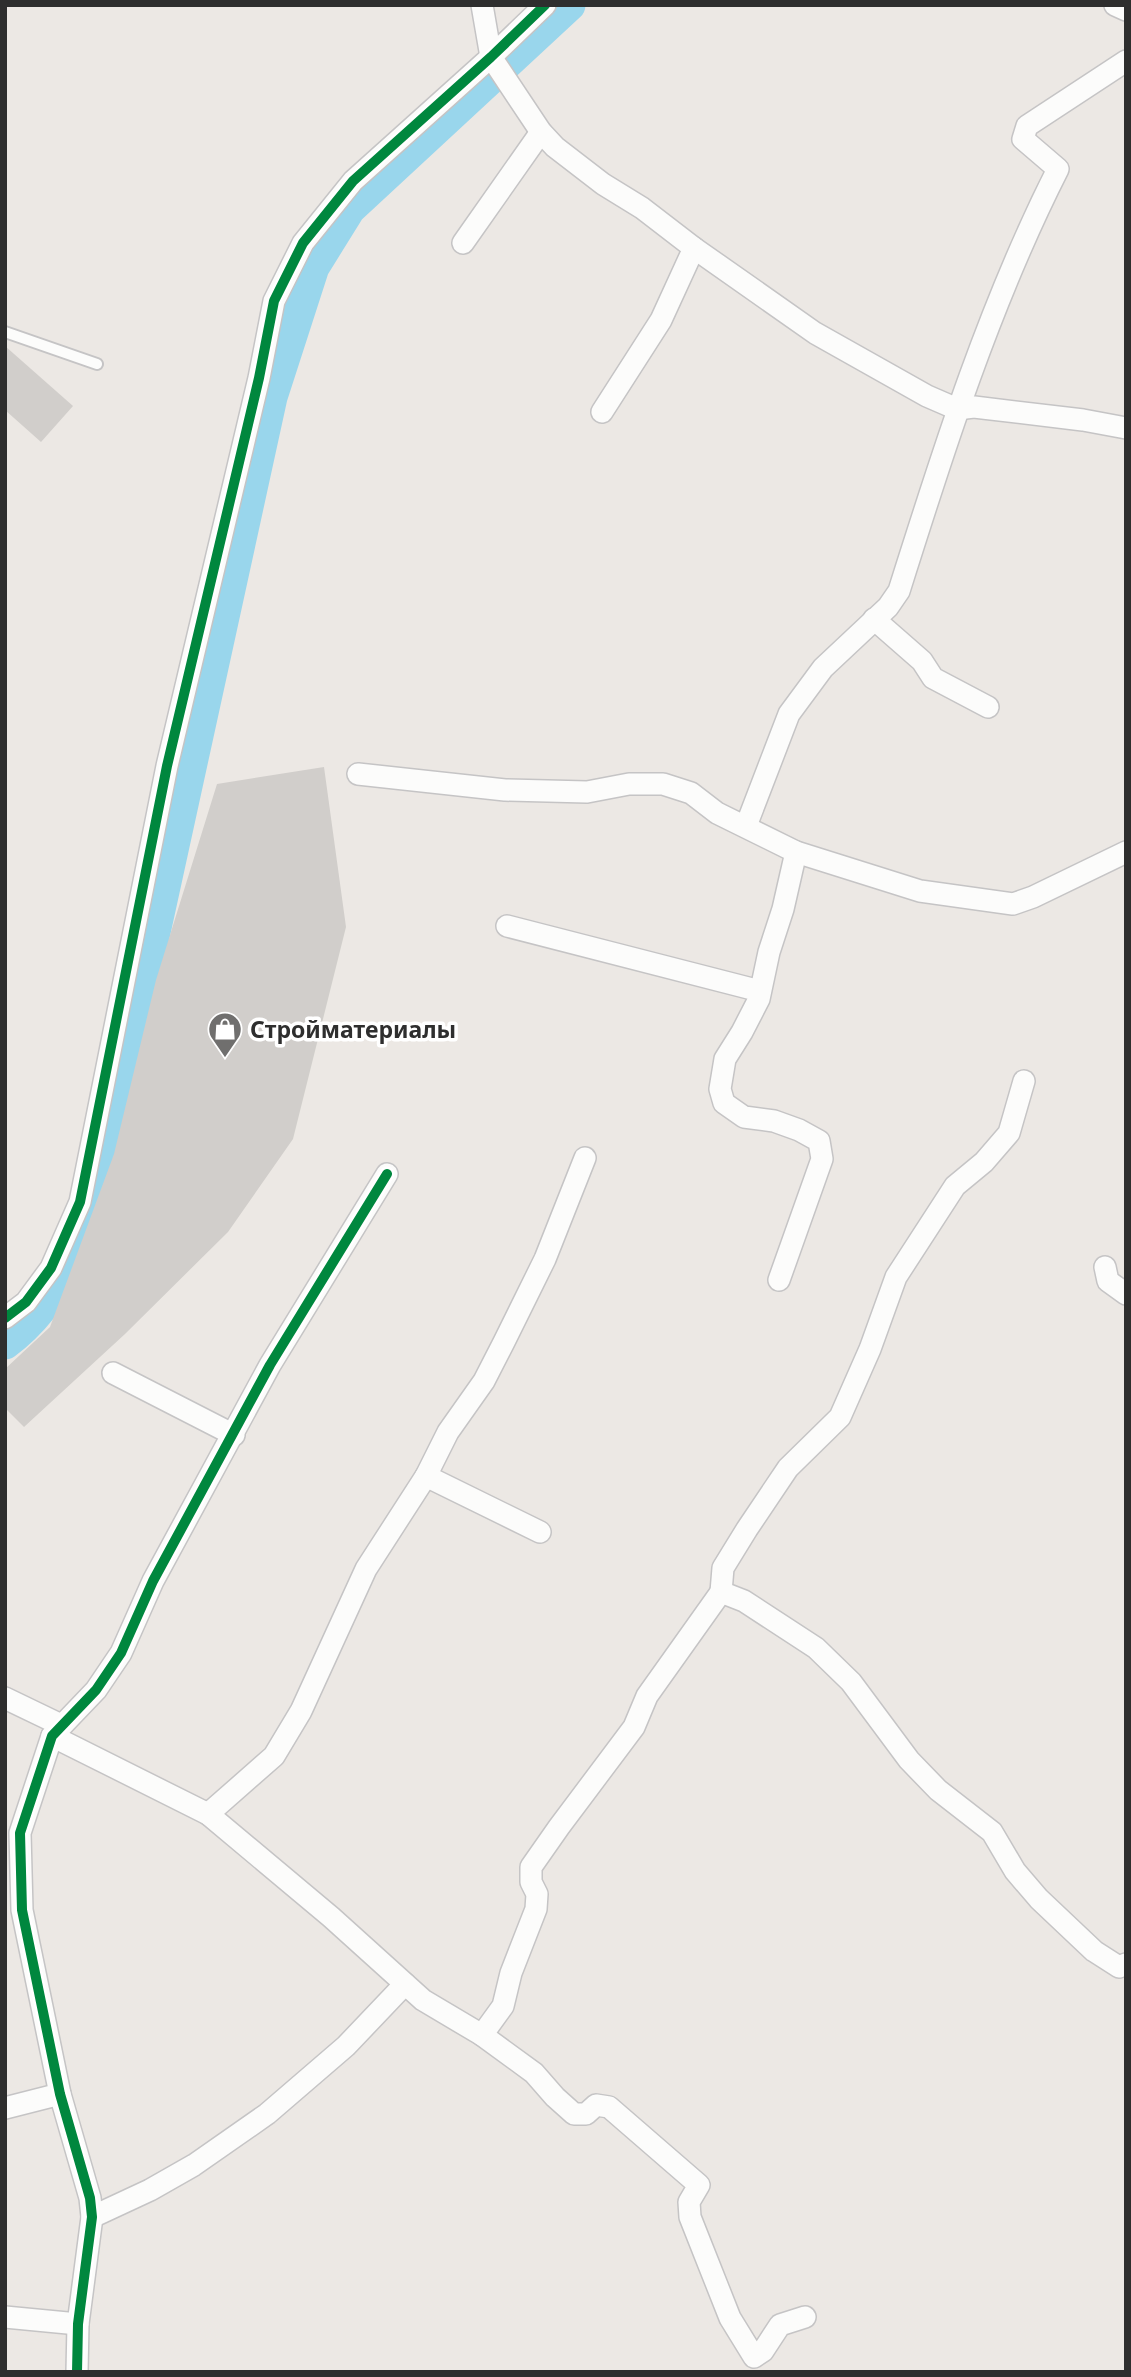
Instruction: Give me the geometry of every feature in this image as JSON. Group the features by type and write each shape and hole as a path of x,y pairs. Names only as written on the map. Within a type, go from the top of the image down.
{"street":[{"path":"482,5 491,57 521,98 541,132 555,147 815,334 927,396 957,409 974,407 1126,428"},
{"path":"5,1318 26,1302 51,1268 80,1202 167,766 259,378 274,301 303,243 353,181 545,5"},
{"path":"1115,5 1126,10"},
{"path":"746,826 789,714 823,668 888,607 898,591 957,409 1034,216 1058,169 1023,139 1027,126 1126,61"},
{"path":"463,243 541,132"},
{"path":"602,412 661,320 694,248"},
{"path":"874,619 922,661 933,678 988,707"},
{"path":"358,774 505,790 587,792 629,784 663,783 691,793 717,813 796,852 920,891 1013,904 1126,852"},
{"path":"779,1280 822,1159 819,1141 774,1121 744,1117 724,1103 720,1089 725,1059 759,999 796,852"},
{"path":"506,926 760,991"},
{"path":"482,2035 503,2006 511,1973 536,1909 537,1894 531,1882 531,1867 634,1727 647,1696 721,1592 723,1568 788,1468 840,1417 870,1349 896,1277 955,1186 984,1162 1009,1133 1024,1081"},
{"path":"208,1814 274,1756 301,1710 366,1569 426,1476 448,1432 484,1381 545,1259 585,1158"},
{"path":"77,2372 78,2324 92,2217 90,2198 60,2094 22,1910 13,1832 57,1730 96,1690 121,1653 153,1581 270,1365 387,1174"},
{"path":"1105,1267 1108,1282 1126,1294"},
{"path":"113,1373 234,1435"},
{"path":"426,1476 540,1532"},
{"path":"721,1592 744,1601 817,1648 851,1682 909,1760 938,1790 992,1832 1015,1871 1039,1899 1094,1951 1119,1967 1126,1964"},
{"path":"5,1698 208,1814 331,1917 423,2000 482,2035 534,2073 574,2114 586,2114 596,2105 609,2107 699,2185 689,2202 690,2217 730,2318 754,2357 763,2351 780,2325 805,2317"},
{"path":"92,2217 150,2190 194,2165 267,2114 346,2046 405,1984"},
{"path":"5,2108 60,2094"},
{"path":"5,2317 78,2324"}],"lane":[{"path":"5,332 97,364"}],"building":[{"path":"5,346 73,406 41,442 5,410"},
{"name":"Стройматериалы","path":"324,767 346,927 293,1139 228,1232 125,1334 24,1427 5,1408 5,1369 50,1327 114,1154 156,980 217,784"}],"waterway":[{"path":"5,1343 31,1320 52,1293 69,1263 93,1198 118,1097 271,397 313,267 349,209 569,5"}],"cycle path":[{"path":"5,1318 26,1302 51,1268 80,1202 167,766 259,378 274,301 303,243 353,181 545,5"},
{"path":"77,2372 78,2324 92,2217 90,2198 60,2094 22,1910 20,1833 52,1736 96,1690 121,1653 153,1581 270,1365 387,1174"}],"place":[{"name":"Стройматериалы","path":"225,1059"}]}
